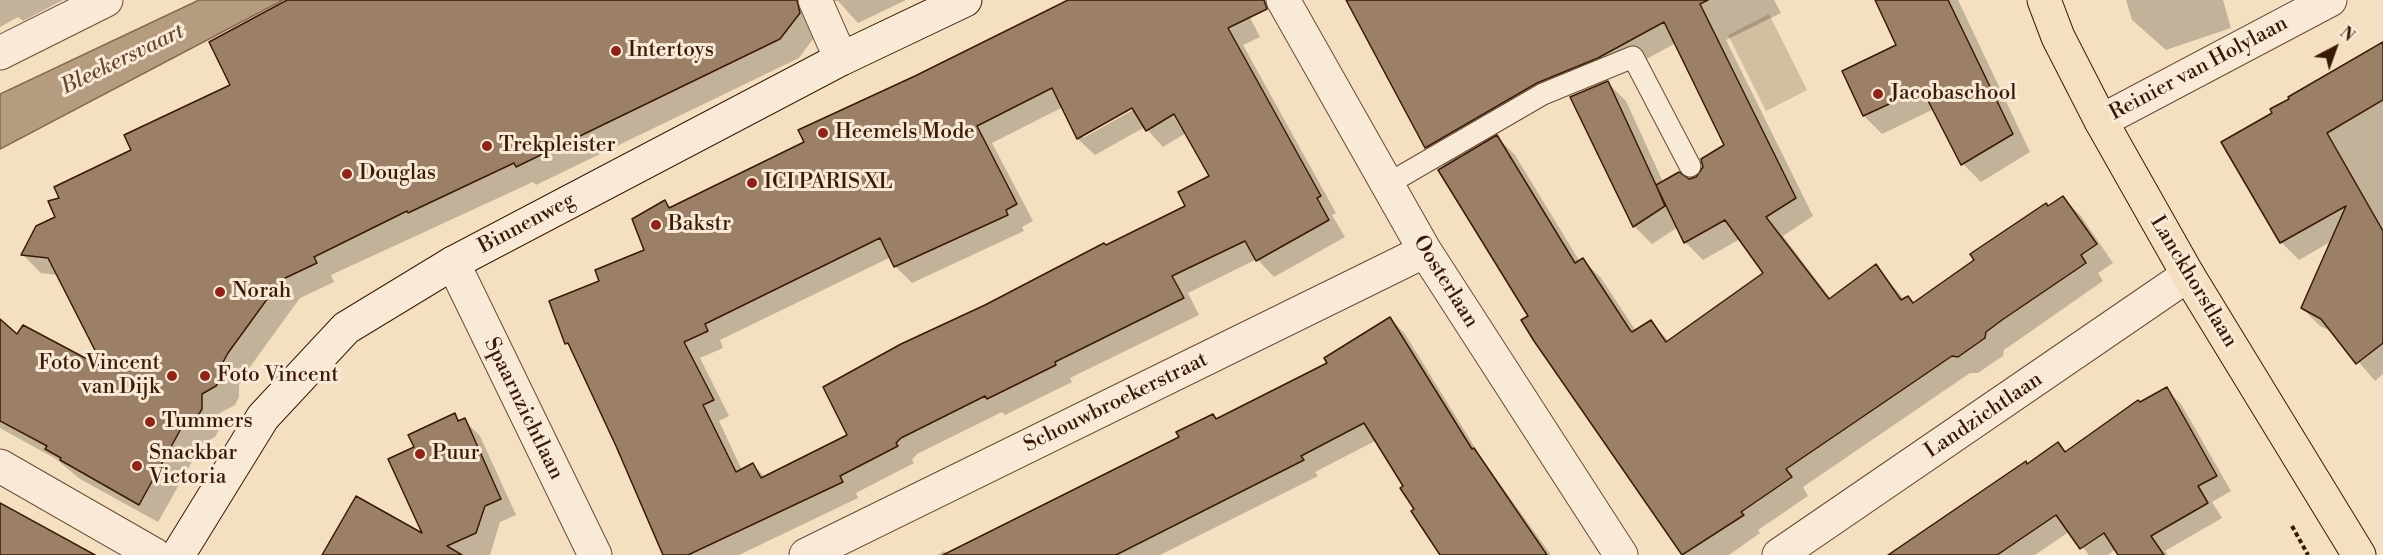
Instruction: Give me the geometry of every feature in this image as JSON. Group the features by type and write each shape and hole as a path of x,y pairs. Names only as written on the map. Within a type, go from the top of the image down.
{"main road":[{"name":"Lanckhorstlaan","path":"2044,0 2058,37 2101,121 2188,275 2358,555"}],"street":[{"path":"0,53 106,0"},
{"path":"815,0 842,58"},
{"name":"Binnenweg","path":"178,555 263,417 346,328 453,263 842,58 965,0"},
{"name":"Oosterlaan","path":"1283,0 1425,251 1621,555"},
{"name":"Reinier van Holylaan","path":"2101,121 2330,0"},
{"name":"Schouwbroekerstraat","path":"806,555 1425,251"},
{"name":"Spaarnzichtlaan","path":"453,263 595,555"},
{"name":"Landzichtlaan","path":"1779,555 2188,275"},
{"path":"0,466 155,555"}],"lane":[{"path":"1386,185 1543,94 1633,57 1690,166"}],"shaded area":[{"path":"1769,14 1807,90 1766,111 1728,35"}],"water":[{"name":"Bleekersvaart","path":"199,0 283,0 0,149 0,94"}],"building":[{"path":"287,0 797,0 800,13 780,39 516,167 514,163 408,213 407,211 314,257 317,263 281,280 228,353 221,366 221,378 216,386 202,394 202,409 196,419 183,425 139,505 60,460 61,458 45,449 47,446 0,421 0,319 17,334 23,325 104,368 48,258 21,255 36,226 55,217 48,201 59,198 54,187 131,150 124,135 230,85 209,42"},
{"path":"1068,0 1264,0 1267,9 1228,28 1321,196 1317,198 1329,220 1256,261 1245,241 1172,276 1184,298 1055,362 1056,365 987,399 985,396 901,438 896,443 898,446 840,476 843,482 688,555 663,555 616,446 568,343 565,344 549,301 599,281 595,270 644,250 632,219 665,200 669,208 804,142 798,130 915,76","holes":["1052,88 1077,139 1132,108 1146,131 1174,114 1209,176 1178,192 1185,206 1106,245 1104,243 985,305 901,344 823,387 847,435 761,478 753,463 736,472 703,405 714,400 684,342 708,331 705,324 880,238 894,267 1008,215 1006,210 1017,204 977,126"]},
{"path":"1346,0 1708,0 1700,4 1796,198 1766,217 1829,299 1876,264 1901,300 1908,296 1913,303 1974,260 1970,254 2046,203 2048,206 2063,196 2097,244 2081,255 2086,263 2002,320 1986,332 1985,338 1958,357 1952,356 1786,469 1792,477 1741,512 1744,515 1682,555 1534,341 1521,320 1528,316 1438,170 1497,135 1575,263 1583,258 1632,332 1651,320 1666,342 1763,273 1725,220 1684,243 1656,185 1679,172 1689,179 1696,177 1703,167 1701,159 1724,145 1664,22 1598,58 1537,83 1425,148"},
{"path":"1875,0 1948,0 2013,134 1961,165 1922,89 1863,116 1842,71 1896,45"},
{"path":"2383,42 2383,100 2327,133 2383,231 2383,343 2356,364 2321,319 2301,308 2346,206 2280,243 2221,142 2272,113 2270,109 2289,99 2288,97"},
{"path":"1608,81 1665,206 1633,227 1570,97"},
{"path":"1390,317 1472,449 1474,448 1547,555 1440,555 1411,511 1414,509 1400,488 1403,486 1364,423 1301,456 1304,460 1116,555 943,555 1179,437 1176,432 1213,414 1216,419 1327,363 1324,358"},
{"path":"2167,387 2217,476 2198,486 2208,503 2151,536 2164,555 2118,555 2104,533 2080,549 2056,515 1997,555 1888,555 2026,461 2027,464 2058,442 2065,452 2138,400 2140,402"},
{"path":"455,413 458,421 465,418 501,499 485,506 476,533 447,546 462,555 322,555 356,496 422,533 388,459 414,447 408,435"},
{"path":"0,503 95,555 0,555"}],"place":[{"name":"Intertoys","path":"616,51"},
{"name":"Jacobaschool","path":"1878,94"},
{"name":"Heemels Mode","path":"823,133"},
{"name":"Trekpleister","path":"487,146"},
{"name":"Douglas","path":"347,174"},
{"name":"ICI PARIS XL","path":"752,183"},
{"name":"Bakstr","path":"656,225"},
{"name":"Norah","path":"220,292"},
{"name":"Foto Vincent van Dijk","path":"172,376"},
{"name":"Foto Vincent","path":"205,376"},
{"name":"Tummers","path":"150,422"},
{"name":"Puur","path":"420,454"},
{"name":"Snackbar Victoria","path":"137,466"}]}
